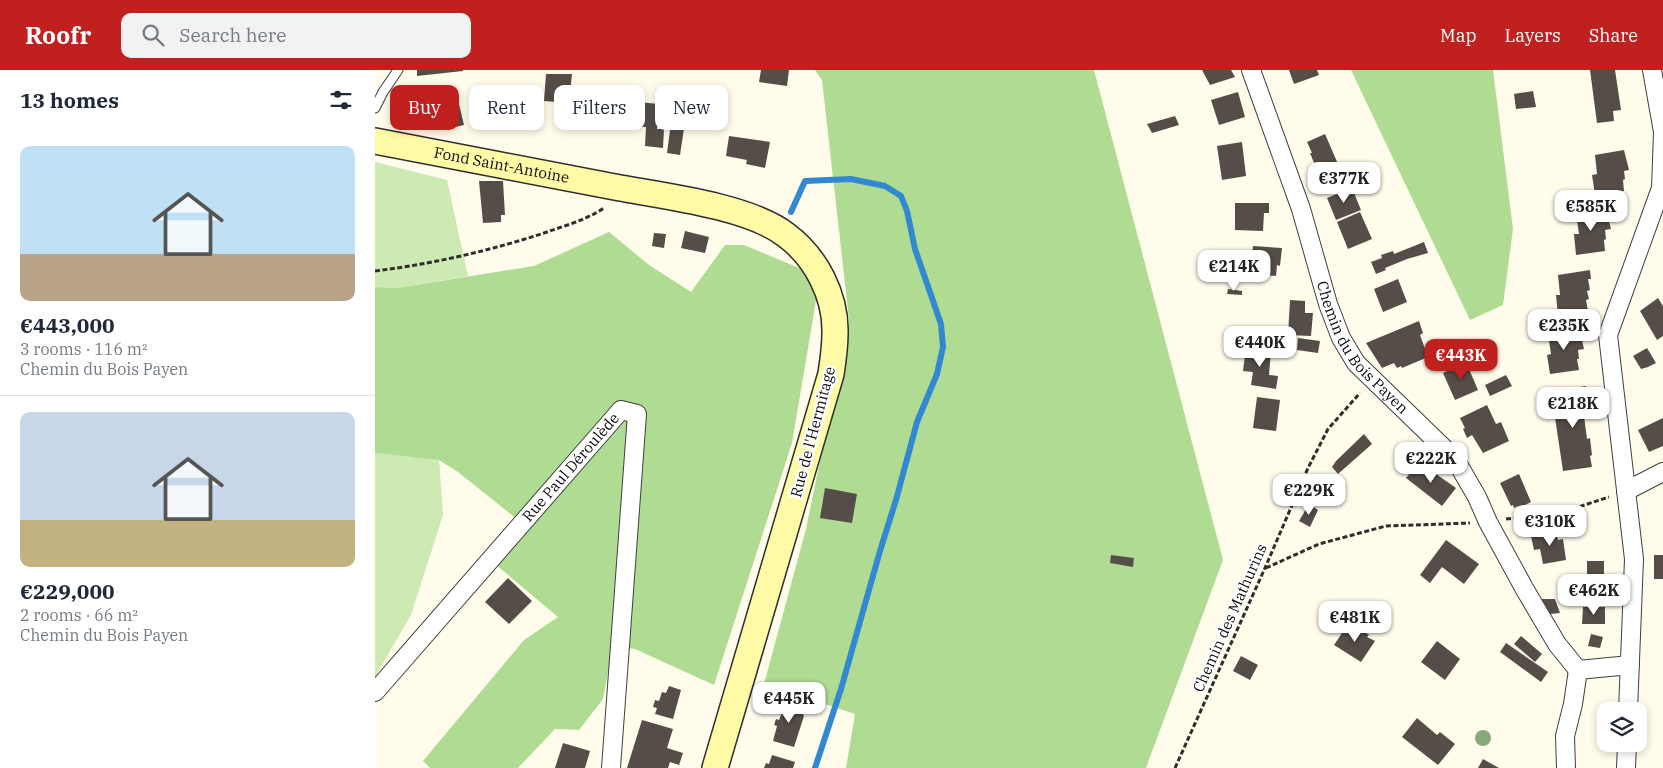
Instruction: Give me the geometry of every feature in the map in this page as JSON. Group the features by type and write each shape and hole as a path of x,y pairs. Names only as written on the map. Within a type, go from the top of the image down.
{"main road":[{"name":"Fond Saint-Antoine","path":"375,141 629,190"},
{"name":"Rue de l'Hermitage","path":"629,190 735,212 763,222 785,234 801,248 822,278 833,313 835,331 831,374 715,768"}],"street":[{"name":"Chemin du Bois Payen","path":"1251,70 1301,209 1328,304 1338,330 1356,363 1455,459 1524,588 1557,644 1579,670"},
{"path":"1628,702 1634,559 1608,335 1662,188 1663,132 1652,70"},
{"name":"Rue Paul Déroulède","path":"375,692 621,410 637,414 611,768"},
{"path":"1626,491 1663,472"},
{"path":"1566,768 1565,736 1579,670 1630,665"},
{"path":"1626,768 1627,752"}],"lane":[{"path":"375,108 398,70"}],"path":[{"path":"375,271 414,266 511,243 567,225 602,210 629,190"},
{"name":"Chemin des Mathurins","path":"1175,768 1328,429 1372,379"},
{"path":"1265,568 1319,544 1386,526 1488,522 1563,512 1626,491"}],"green space":[{"path":"815,70 1094,70 1223,560 1146,768 846,768 855,714 764,684 806,529 849,319 822,80"},
{"path":"1351,70 1493,70 1513,229 1503,305 1470,320"},
{"path":"375,162 447,180 468,276 397,288 375,287"},
{"path":"609,232 649,265 691,292 725,245 744,245 799,268 818,289 792,443 714,685 635,649 613,646 603,699 579,730 555,729 518,768 430,768 423,761 524,640 558,617 495,564 528,528 458,472 439,460 375,453 375,287 397,288 534,266"},
{"path":"375,453 439,459 443,515 411,615 375,677"}],"building":[{"path":"417,70 463,70 463,71 417,76"},
{"path":"761,70 789,70 787,86 759,82"},
{"path":"1202,70 1231,70 1235,77 1210,85"},
{"path":"1289,70 1317,70 1319,75 1294,84"},
{"path":"1590,70 1615,70 1621,110 1613,111 1614,121 1597,123"},
{"path":"546,74 572,74 571,85 554,85 554,102 544,101"},
{"path":"1533,91 1536,107 1516,109 1514,94"},
{"path":"1238,92 1245,117 1219,125 1211,100"},
{"path":"645,103 655,104 655,130 664,130 663,148 645,146"},
{"path":"459,104 464,125 459,126"},
{"path":"1175,116 1179,125 1152,133 1147,124"},
{"path":"670,130 684,130 680,155 667,153"},
{"path":"1325,134 1341,171 1321,180 1307,142"},
{"path":"729,136 770,142 765,168 746,164 747,160 726,156"},
{"path":"1242,142 1246,176 1222,180 1217,146"},
{"path":"1624,150 1629,170 1624,171 1624,191 1595,195 1592,175 1597,174 1595,155"},
{"path":"479,181 503,181 505,215 501,215 501,222 483,223"},
{"path":"1352,188 1361,210 1336,220 1327,198"},
{"path":"1235,203 1269,203 1269,213 1264,213 1263,231 1235,230"},
{"path":"1606,210 1607,221 1609,221 1611,229 1605,230 1605,251 1576,255 1574,234 1579,234 1576,214"},
{"path":"1360,212 1372,239 1348,249 1337,222"},
{"path":"685,231 709,237 705,253 681,248"},
{"path":"654,233 666,234 664,248 652,246"},
{"path":"1424,242 1428,253 1407,259 1376,274 1371,262 1382,258 1381,255 1393,251 1394,254"},
{"path":"1253,246 1282,248 1280,266 1277,265 1276,276 1250,274"},
{"path":"1590,270 1591,279 1588,279 1590,290 1587,291 1589,299 1586,300 1588,311 1558,315 1556,295 1560,295 1558,275"},
{"path":"1398,279 1407,302 1383,312 1374,289"},
{"path":"1228,289 1242,291 1242,295 1227,294"},
{"path":"1658,298 1663,306 1663,336 1657,340 1640,311"},
{"path":"1290,300 1305,301 1305,313 1313,313 1311,336 1288,335"},
{"path":"1419,321 1423,333 1420,335 1428,357 1402,368 1401,366 1397,368 1394,363 1382,368 1366,343"},
{"path":"1579,329 1580,340 1582,340 1584,349 1578,350 1579,370 1550,374 1547,355 1551,354 1548,334"},
{"path":"1298,338 1320,341 1318,353 1297,350"},
{"path":"1246,347 1271,351 1269,375 1278,376 1276,389 1251,385 1253,372 1243,371"},
{"path":"1647,348 1656,363 1641,369 1633,356"},
{"path":"1466,362 1478,390 1455,400 1443,373"},
{"path":"1506,375 1512,386 1490,396 1485,385"},
{"path":"1586,386 1587,398 1590,397 1591,405 1585,406 1586,415 1584,416 1587,439 1590,438 1592,467 1563,471 1554,411 1559,410 1556,391"},
{"path":"1257,397 1280,400 1276,431 1253,428"},
{"path":"1487,405 1496,424 1501,422 1509,441 1483,453 1472,435 1467,438 1460,418"},
{"path":"1663,418 1663,446 1649,452 1638,430"},
{"path":"1364,434 1372,444 1338,474 1332,467"},
{"path":"1419,462 1456,488 1442,506 1406,478"},
{"path":"1519,474 1531,502 1519,508 1518,506 1514,508 1513,505 1511,506 1500,483"},
{"path":"825,488 857,494 852,523 820,518"},
{"path":"1309,504 1318,510 1310,527 1299,521"},
{"path":"1556,531 1558,540 1563,539 1566,560 1543,564 1540,549 1534,550 1531,536"},
{"path":"1446,540 1479,564 1464,584 1442,567 1430,583 1420,575"},
{"path":"1111,555 1134,558 1133,567 1110,563"},
{"path":"1654,555 1663,555 1663,579 1654,579"},
{"path":"1587,561 1604,561 1604,579 1587,578"},
{"path":"508,578 532,601 509,624 485,602"},
{"path":"1541,599 1555,599 1560,613 1550,614"},
{"path":"1583,607 1605,607 1605,624 1582,624"},
{"path":"1348,624 1356,630 1357,627 1369,635 1367,637 1375,641 1361,662 1334,645"},
{"path":"1591,634 1603,637 1600,648 1588,646"},
{"path":"1521,636 1542,654 1535,662 1514,644"},
{"path":"1437,641 1460,659 1445,680 1421,662"},
{"path":"1506,643 1548,672 1541,682 1500,652"},
{"path":"1241,656 1258,665 1250,680 1233,671"},
{"path":"669,686 681,690 673,719 655,714 657,708 653,707 655,700 659,701 662,692 666,693"},
{"path":"787,701 806,707 794,747 773,741 777,726 774,725 776,719 779,720"},
{"path":"1417,718 1437,735 1440,732 1455,744 1438,765 1402,737"},
{"path":"642,720 673,729 667,748 683,753 679,765 670,762 668,768 627,768"},
{"path":"563,743 590,751 585,768 555,768"},
{"path":"772,755 795,762 793,768 764,768 766,763 769,764"},
{"path":"1483,759 1499,768 1478,768"}],"waterway":[{"path":"791,212 805,181 851,179 885,186 901,196 907,211 915,249 941,324 943,347 937,374 917,422 841,689 815,768"}]}
